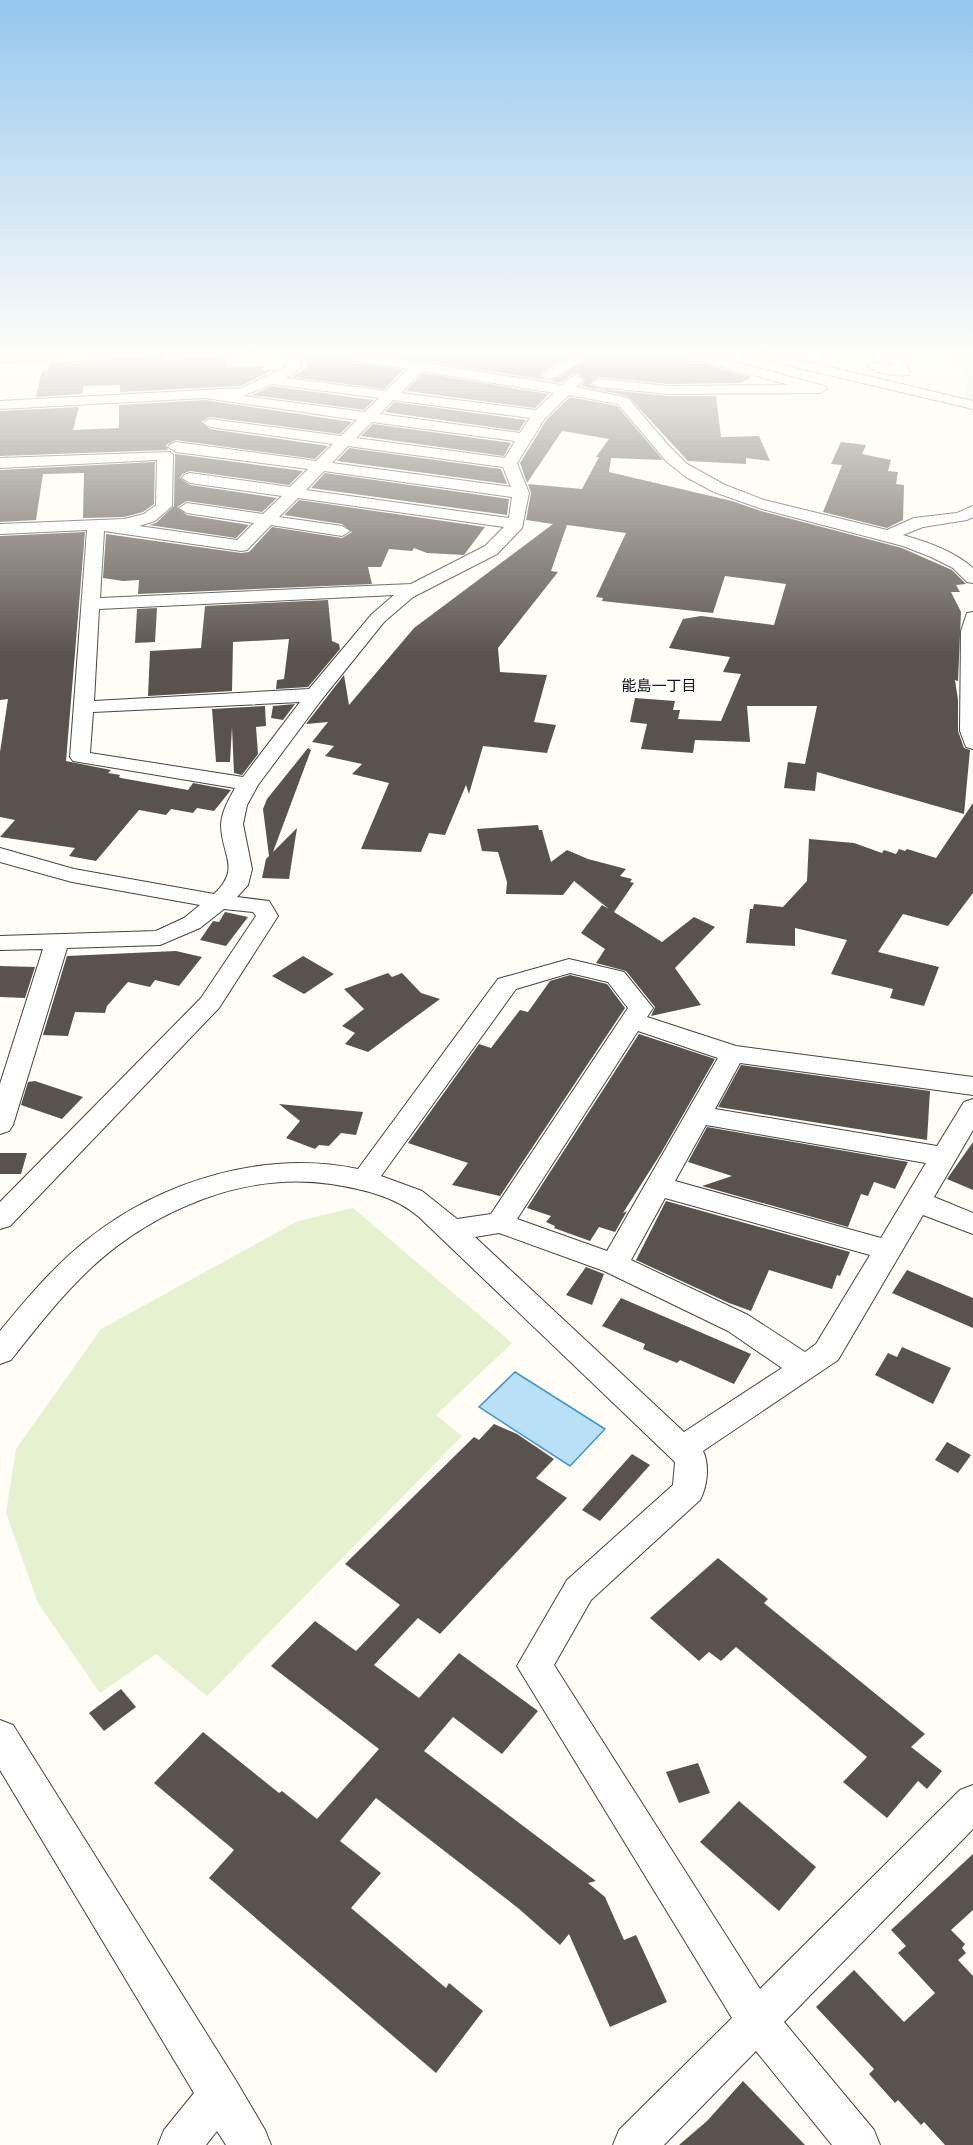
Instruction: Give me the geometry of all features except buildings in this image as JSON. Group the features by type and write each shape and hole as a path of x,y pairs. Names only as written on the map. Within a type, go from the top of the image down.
{"street":[{"path":"0,463 142,456"},
{"path":"0,529 142,522 156,516 164,506 165,456"},
{"path":"244,456 521,493"},
{"path":"96,525 241,546 329,456"},
{"path":"460,456 509,463"},
{"path":"509,463 514,456"},
{"path":"671,456 690,473 725,492 767,506 886,536 938,554 968,571 973,578"},
{"path":"0,942 160,938 192,923 219,902 237,885 241,869 232,824 236,805 248,784 315,695 378,618 414,589 491,550 516,524 521,493 509,463"},
{"path":"190,478 516,524"},
{"path":"187,508 342,531"},
{"path":"886,536 920,522 961,517 973,511"},
{"path":"96,525 80,757 248,784"},
{"path":"91,604 414,589"},
{"path":"973,617 970,631 970,731 973,743"},
{"path":"84,707 315,695"},
{"path":"0,855 72,875 219,902 261,906 267,916 210,1003 0,1219"},
{"path":"0,1125 57,942"},
{"path":"365,1179 507,984 569,966 616,977 641,1008 500,1223"},
{"path":"632,1021 733,1054 973,1086"},
{"path":"614,1264 733,1054"},
{"path":"682,1449 827,1352 973,1108"},
{"path":"698,1115 944,1157"},
{"path":"0,1352 67,1274 114,1234 163,1204 215,1184 274,1173 323,1173 365,1179 415,1199 451,1230 692,1458 689,1491 579,1590 535,1666 757,2021 859,2145"},
{"path":"658,1186 888,1250"},
{"path":"917,1202 973,1224"},
{"path":"451,1230 500,1223 614,1264 738,1323 805,1368"},
{"path":"0,1737 250,2145"},
{"path":"634,2145 973,1803"},
{"path":"179,2145 220,2094"}],"green space":[{"path":"353,1208 512,1343 436,1415 462,1436 207,1696 156,1654 100,1693 38,1603 6,1513 16,1449 101,1329 298,1221"}],"water":[{"path":"515,1372 605,1429 570,1466 479,1407"}],"district":[{"name":"能島一丁目","path":"659,685"}]}
